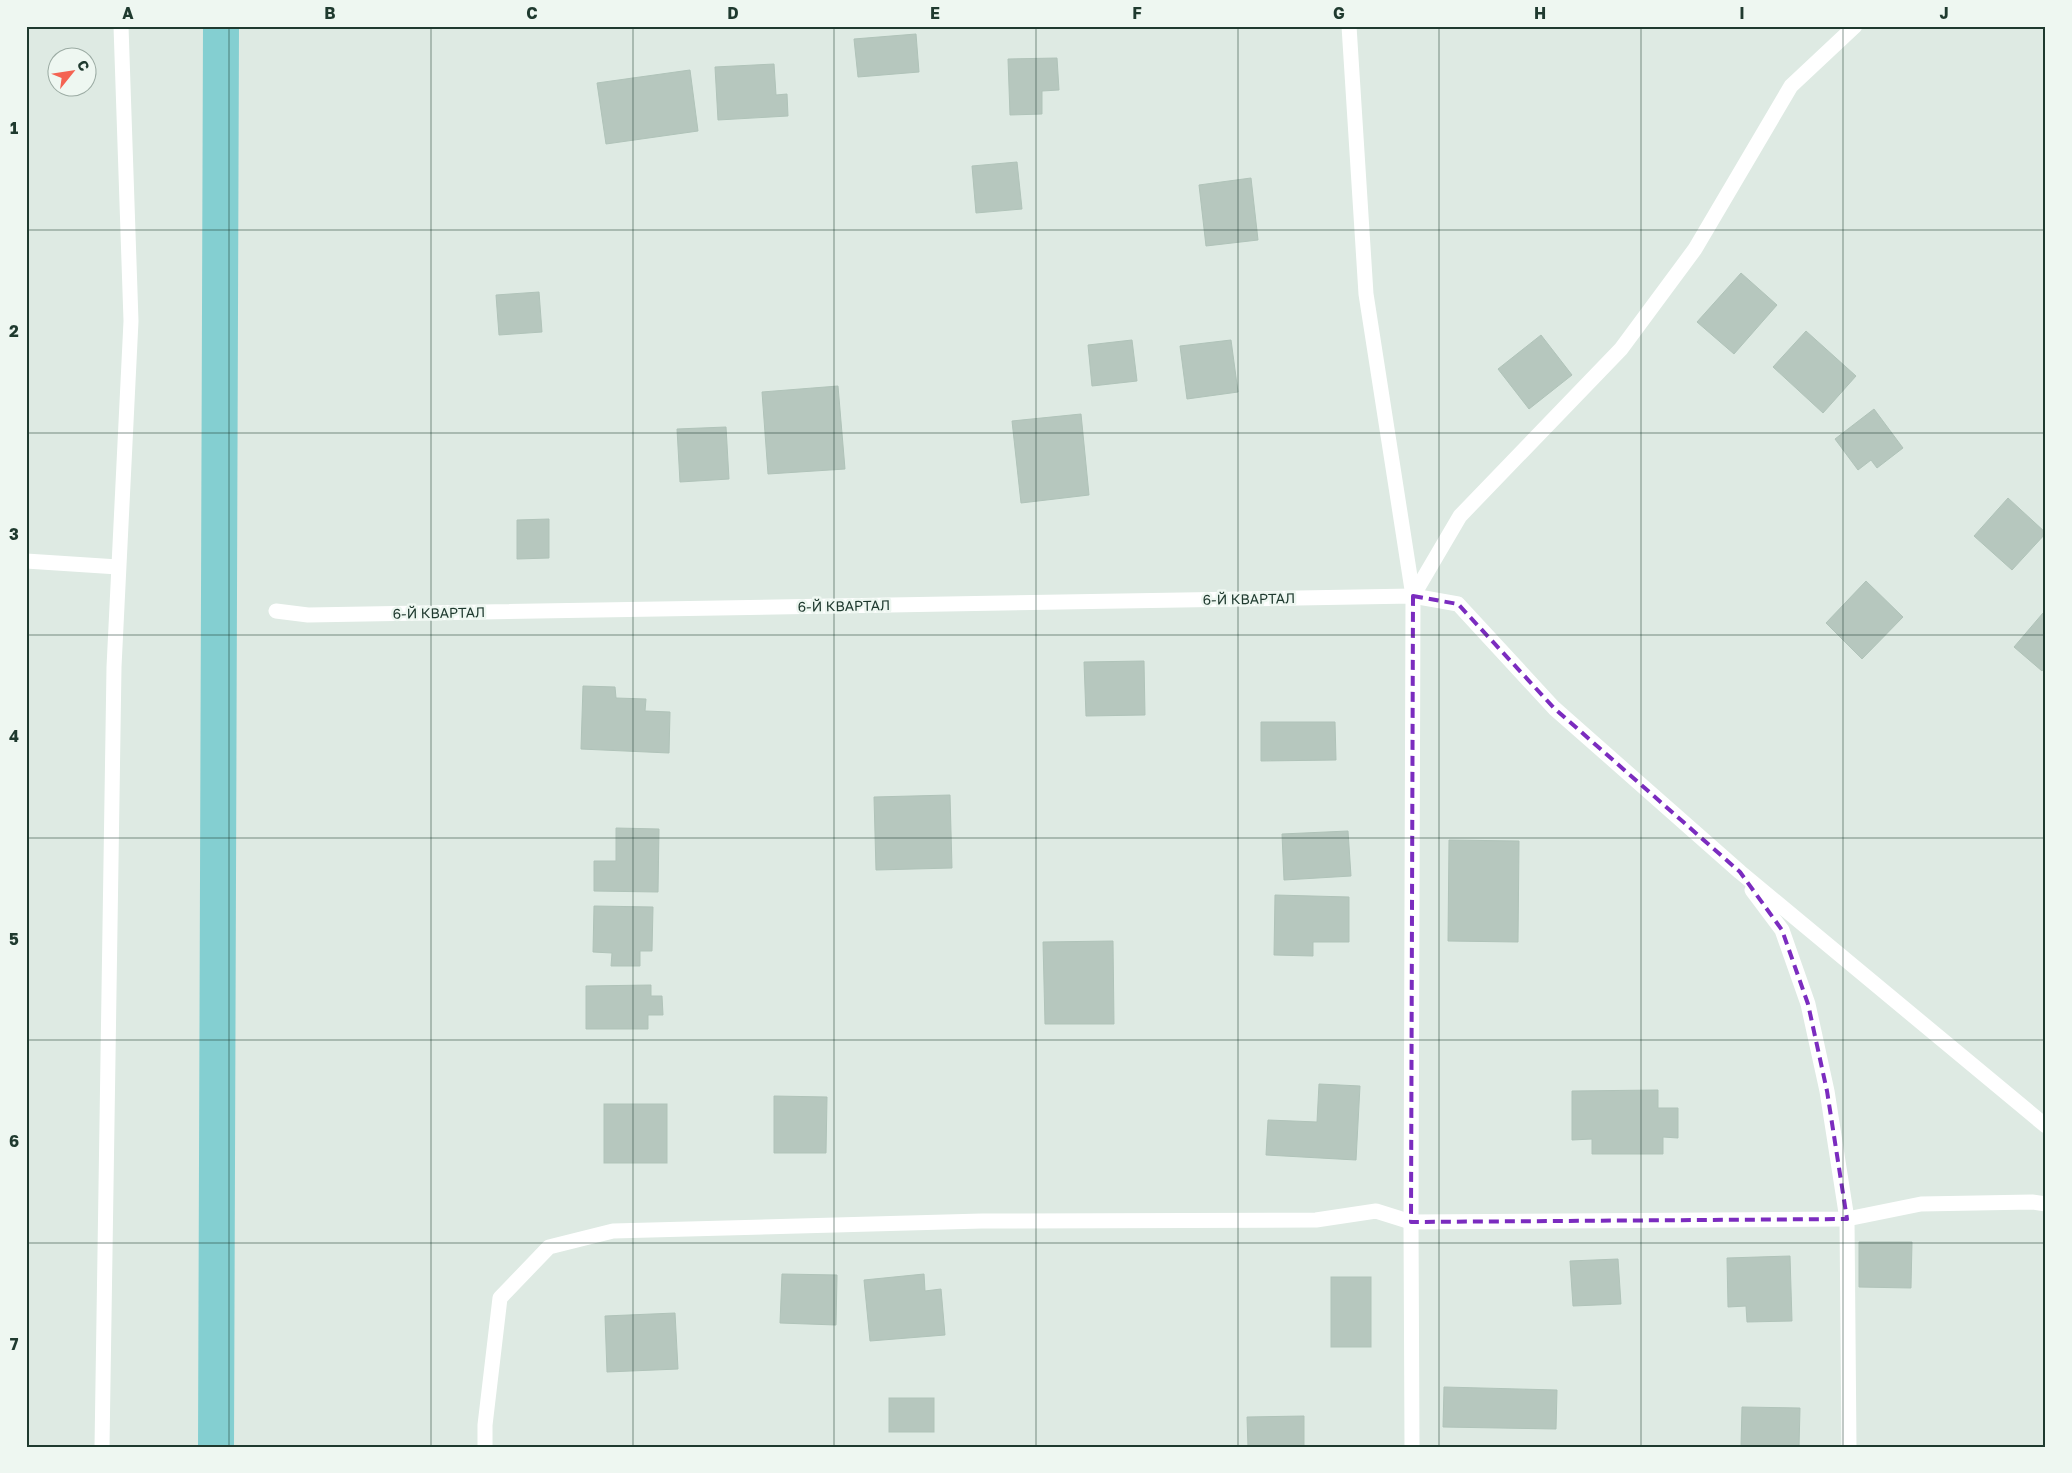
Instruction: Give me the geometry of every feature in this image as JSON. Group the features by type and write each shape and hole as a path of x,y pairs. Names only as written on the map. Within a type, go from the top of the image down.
{"street":[{"path":"102,1447 114,667 131,321 121,26"},
{"path":"1349,26 1366,294 1413,596 1412,1447"},
{"path":"1413,596 1460,516 1621,349 1695,248 1790,86 1855,26"},
{"path":"26,560 118,567"},
{"name":"6-Й КВАРТАЛ","path":"276,611 308,615 1413,596 1458,604 1554,708 1740,872"},
{"path":"1740,872 2046,1126"},
{"path":"1740,872 1782,930 1808,1004 1827,1091 1847,1219 1849,1447"},
{"path":"485,1447 485,1425 500,1298 549,1247 613,1231 982,1221 1316,1220 1376,1211 1411,1222 1847,1219 1921,1204 2032,1202 2046,1204"}],"highlighted area":[{"path":"1413,596 1458,604 1554,708 1740,872 1782,930 1808,1004 1827,1091 1847,1219 1411,1222"}],"building":[{"path":"916,34 919,72 858,77 854,39"},
{"path":"1057,58 1059,90 1042,91 1042,114 1010,115 1008,59"},
{"path":"774,64 776,95 787,94 788,116 718,120 715,67"},
{"path":"690,70 698,131 606,144 597,83"},
{"path":"1017,162 1022,209 976,213 972,166"},
{"path":"1251,178 1258,240 1206,246 1199,185"},
{"path":"1741,273 1777,305 1734,354 1697,322"},
{"path":"539,292 542,332 499,335 496,295"},
{"path":"1806,331 1856,376 1823,413 1773,367"},
{"path":"1541,335 1572,375 1529,409 1498,369"},
{"path":"1132,340 1137,381 1092,386 1088,345"},
{"path":"1231,340 1238,392 1187,399 1180,346"},
{"path":"838,386 845,469 768,474 762,392"},
{"path":"1874,409 1903,448 1877,468 1871,460 1858,470 1835,439"},
{"path":"1081,414 1089,495 1021,503 1012,421"},
{"path":"726,427 729,479 680,482 677,429"},
{"path":"2008,498 2046,533 2012,570 1974,536"},
{"path":"549,519 549,558 517,559 517,520"},
{"path":"1866,581 1903,617 1862,659 1826,623"},
{"path":"2043,613 2046,615 2046,666 2042,671 2014,647"},
{"path":"1144,661 1145,715 1086,716 1084,662"},
{"path":"583,686 615,687 616,698 646,699 645,711 670,712 669,753 581,749"},
{"path":"1261,722 1335,722 1336,760 1261,761"},
{"path":"950,795 952,868 876,870 874,797"},
{"path":"616,828 659,829 658,892 594,891 594,861 616,861"},
{"path":"1348,831 1351,876 1284,880 1282,834"},
{"path":"1449,840 1519,841 1518,942 1448,941"},
{"path":"1275,895 1349,897 1349,942 1313,942 1313,956 1274,955"},
{"path":"594,906 653,907 652,951 640,951 640,966 611,966 612,953 593,952"},
{"path":"1113,941 1114,1024 1045,1024 1043,942"},
{"path":"651,985 651,996 662,996 663,1015 648,1015 648,1029 586,1029 586,986"},
{"path":"1319,1084 1360,1086 1356,1160 1266,1155 1268,1120 1317,1122"},
{"path":"1658,1090 1658,1108 1678,1108 1678,1138 1663,1137 1663,1154 1592,1154 1592,1139 1572,1140 1572,1091"},
{"path":"774,1096 827,1097 826,1153 774,1153"},
{"path":"604,1104 667,1104 667,1163 604,1163"},
{"path":"1859,1242 1912,1242 1911,1288 1859,1287"},
{"path":"1790,1256 1792,1321 1747,1322 1746,1306 1728,1307 1727,1258"},
{"path":"1618,1259 1621,1304 1573,1306 1570,1261"},
{"path":"782,1274 837,1275 836,1325 780,1323"},
{"path":"924,1274 925,1291 941,1289 945,1335 870,1341 864,1280"},
{"path":"1331,1277 1371,1277 1371,1347 1331,1347"},
{"path":"675,1313 678,1369 607,1372 605,1316"},
{"path":"1444,1387 1557,1390 1556,1429 1443,1427"},
{"path":"889,1398 934,1398 934,1432 889,1432"},
{"path":"1742,1407 1800,1408 1799,1447 1741,1447"},
{"path":"1304,1416 1304,1447 1248,1447 1247,1417"}],"waterway":[{"path":"216,1447 221,26"}]}
